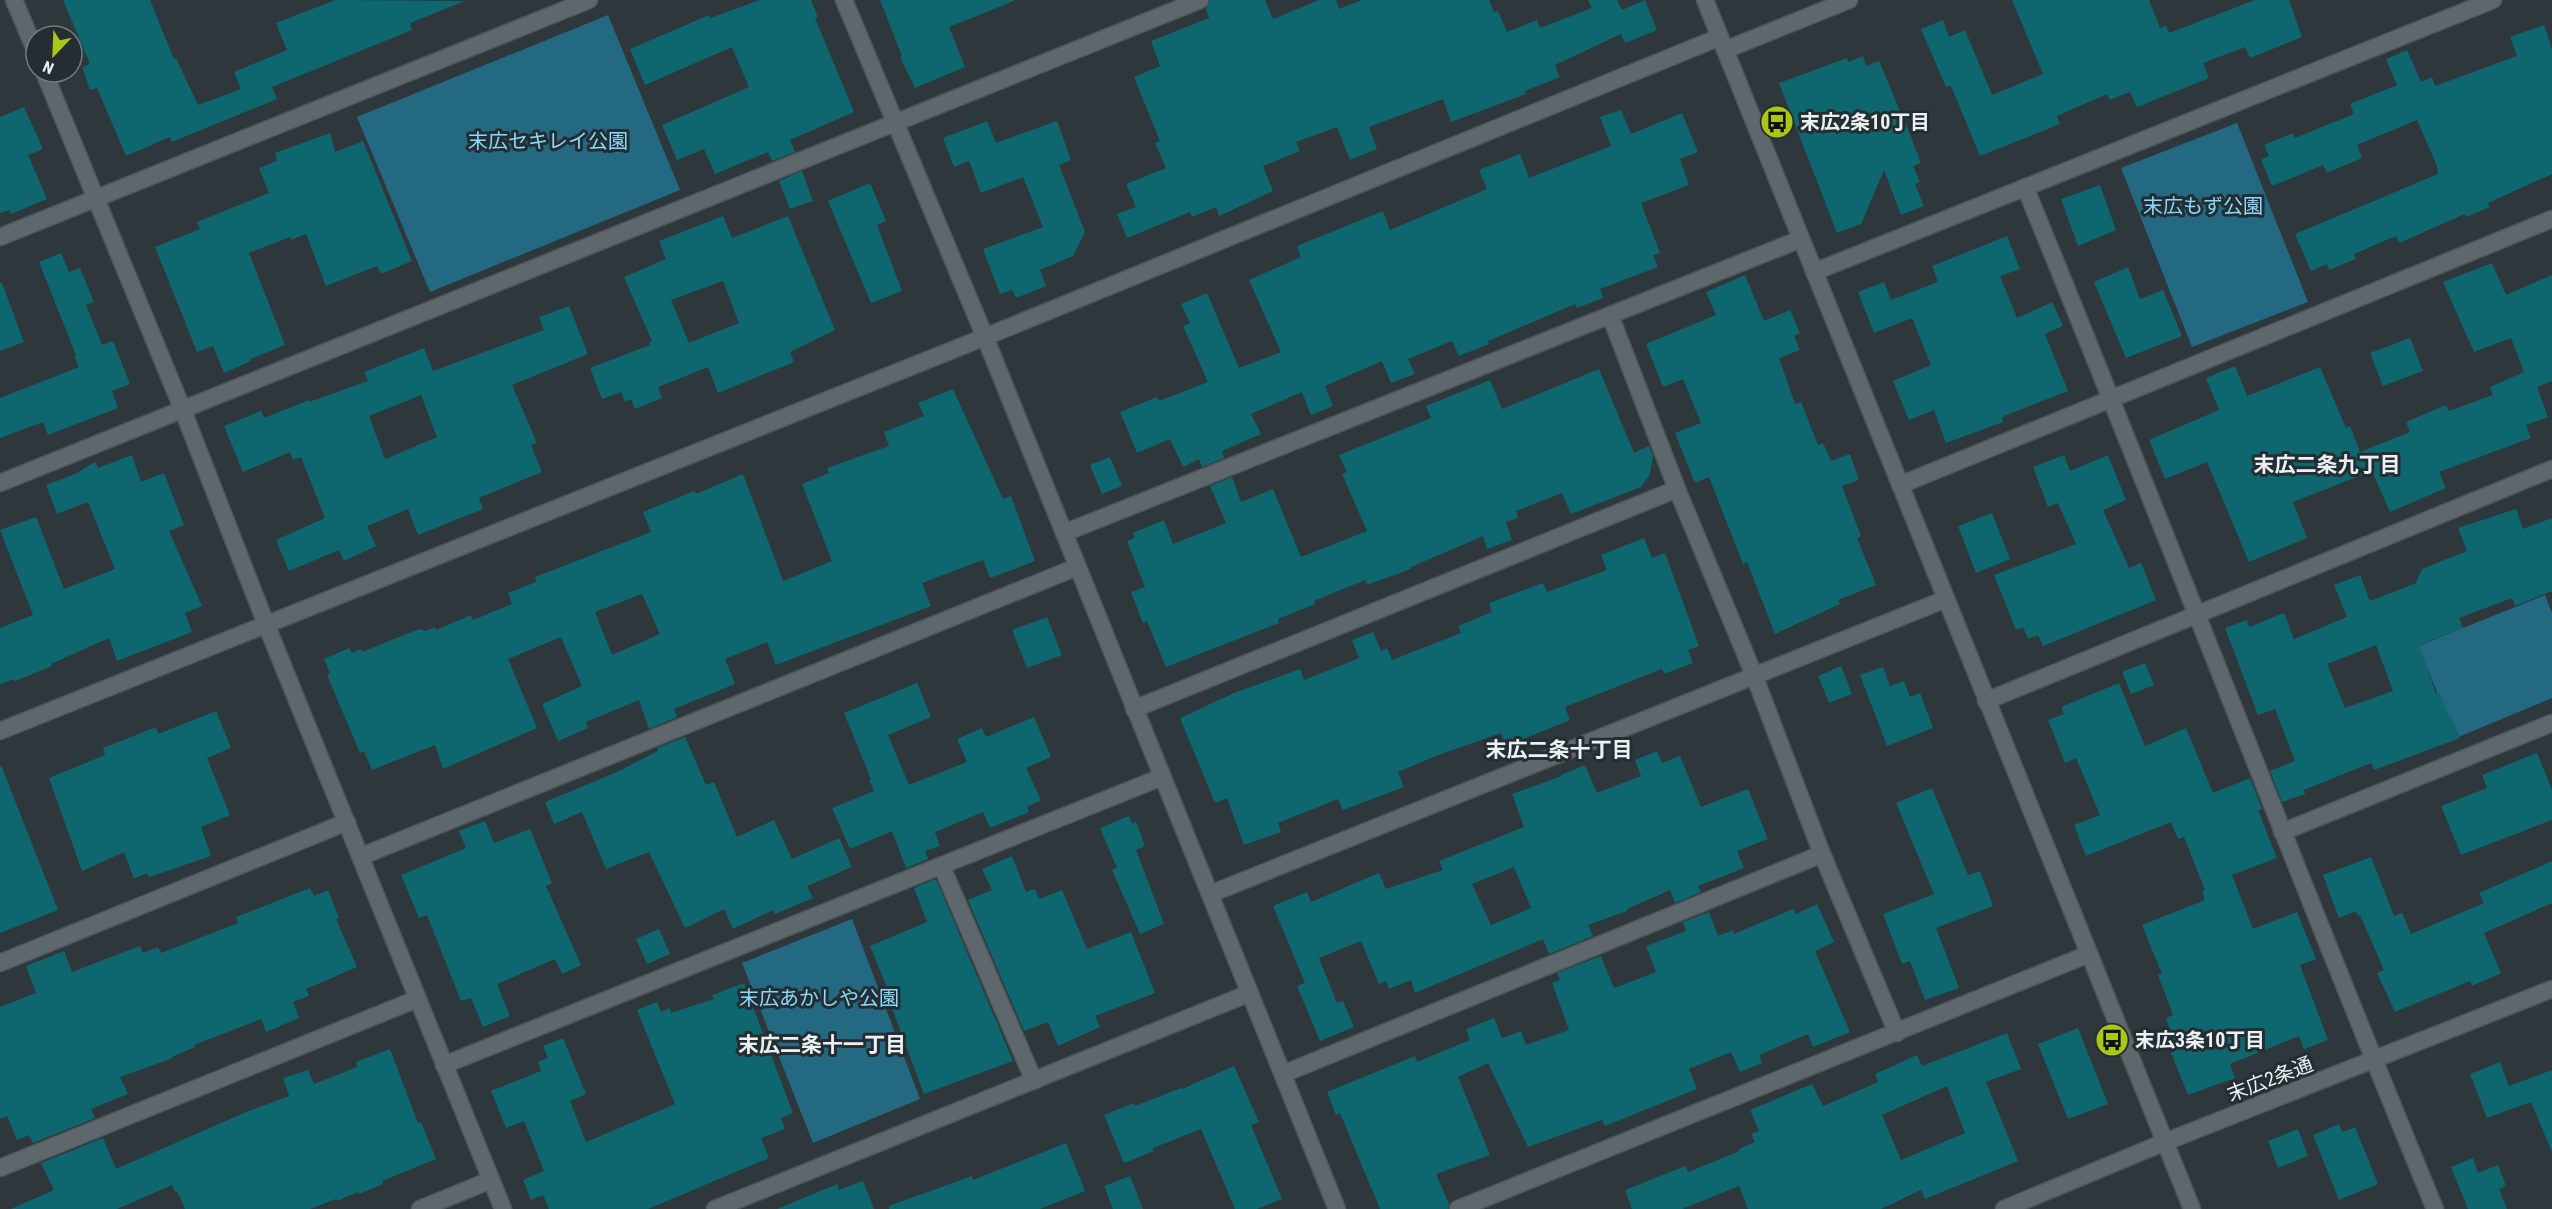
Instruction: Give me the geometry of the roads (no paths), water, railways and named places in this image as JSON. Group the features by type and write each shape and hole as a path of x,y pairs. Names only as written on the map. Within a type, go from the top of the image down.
{"street":[{"path":"14,0 24,24"},
{"path":"0,237 589,0"},
{"path":"844,0 985,337 1337,1209"},
{"path":"0,483 182,408 897,124 1200,0"},
{"path":"1705,0 2192,1209"},
{"path":"0,731 1723,44 1849,0"},
{"path":"1814,272 2493,0"},
{"path":"49,84 182,408 266,624 362,856 417,999 503,1209"},
{"path":"2025,187 2112,398 2282,832 2435,1209"},
{"path":"1900,485 2552,219"},
{"path":"1064,533 1801,239"},
{"path":"1610,315 1677,489 1754,675 1822,854 1897,1033"},
{"path":"1986,700 2552,470"},
{"path":"1134,709 1677,489"},
{"path":"362,856 1077,567"},
{"path":"1210,894 1946,599"},
{"path":"2282,832 2552,723"},
{"path":"444,1065 1162,777"},
{"path":"0,963 347,822"},
{"path":"1283,1074 1822,854"},
{"path":"942,867 1034,1081"},
{"path":"1458,1209 2089,954"},
{"name":"末広2条通","path":"2004,1209 2165,1142 2374,1061 2552,988"},
{"path":"715,1209 1250,993"},
{"path":"0,1168 417,999"},
{"path":"420,1209 491,1180"}],"place":[{"name":"末広2条10丁目","path":"1777,122"},
{"name":"末広3条10丁目","path":"2112,1040"}],"district":[{"name":"末広二条九丁目","path":"2327,465"},
{"name":"末広二条十丁目","path":"1559,750"},
{"name":"末広二条十一丁目","path":"822,1045"}],"park label":[{"name":"末広セキレイ公園","path":"548,141"},
{"name":"末広もず公園","path":"2203,206"},
{"name":"末広あかしや公園","path":"819,998"}]}
